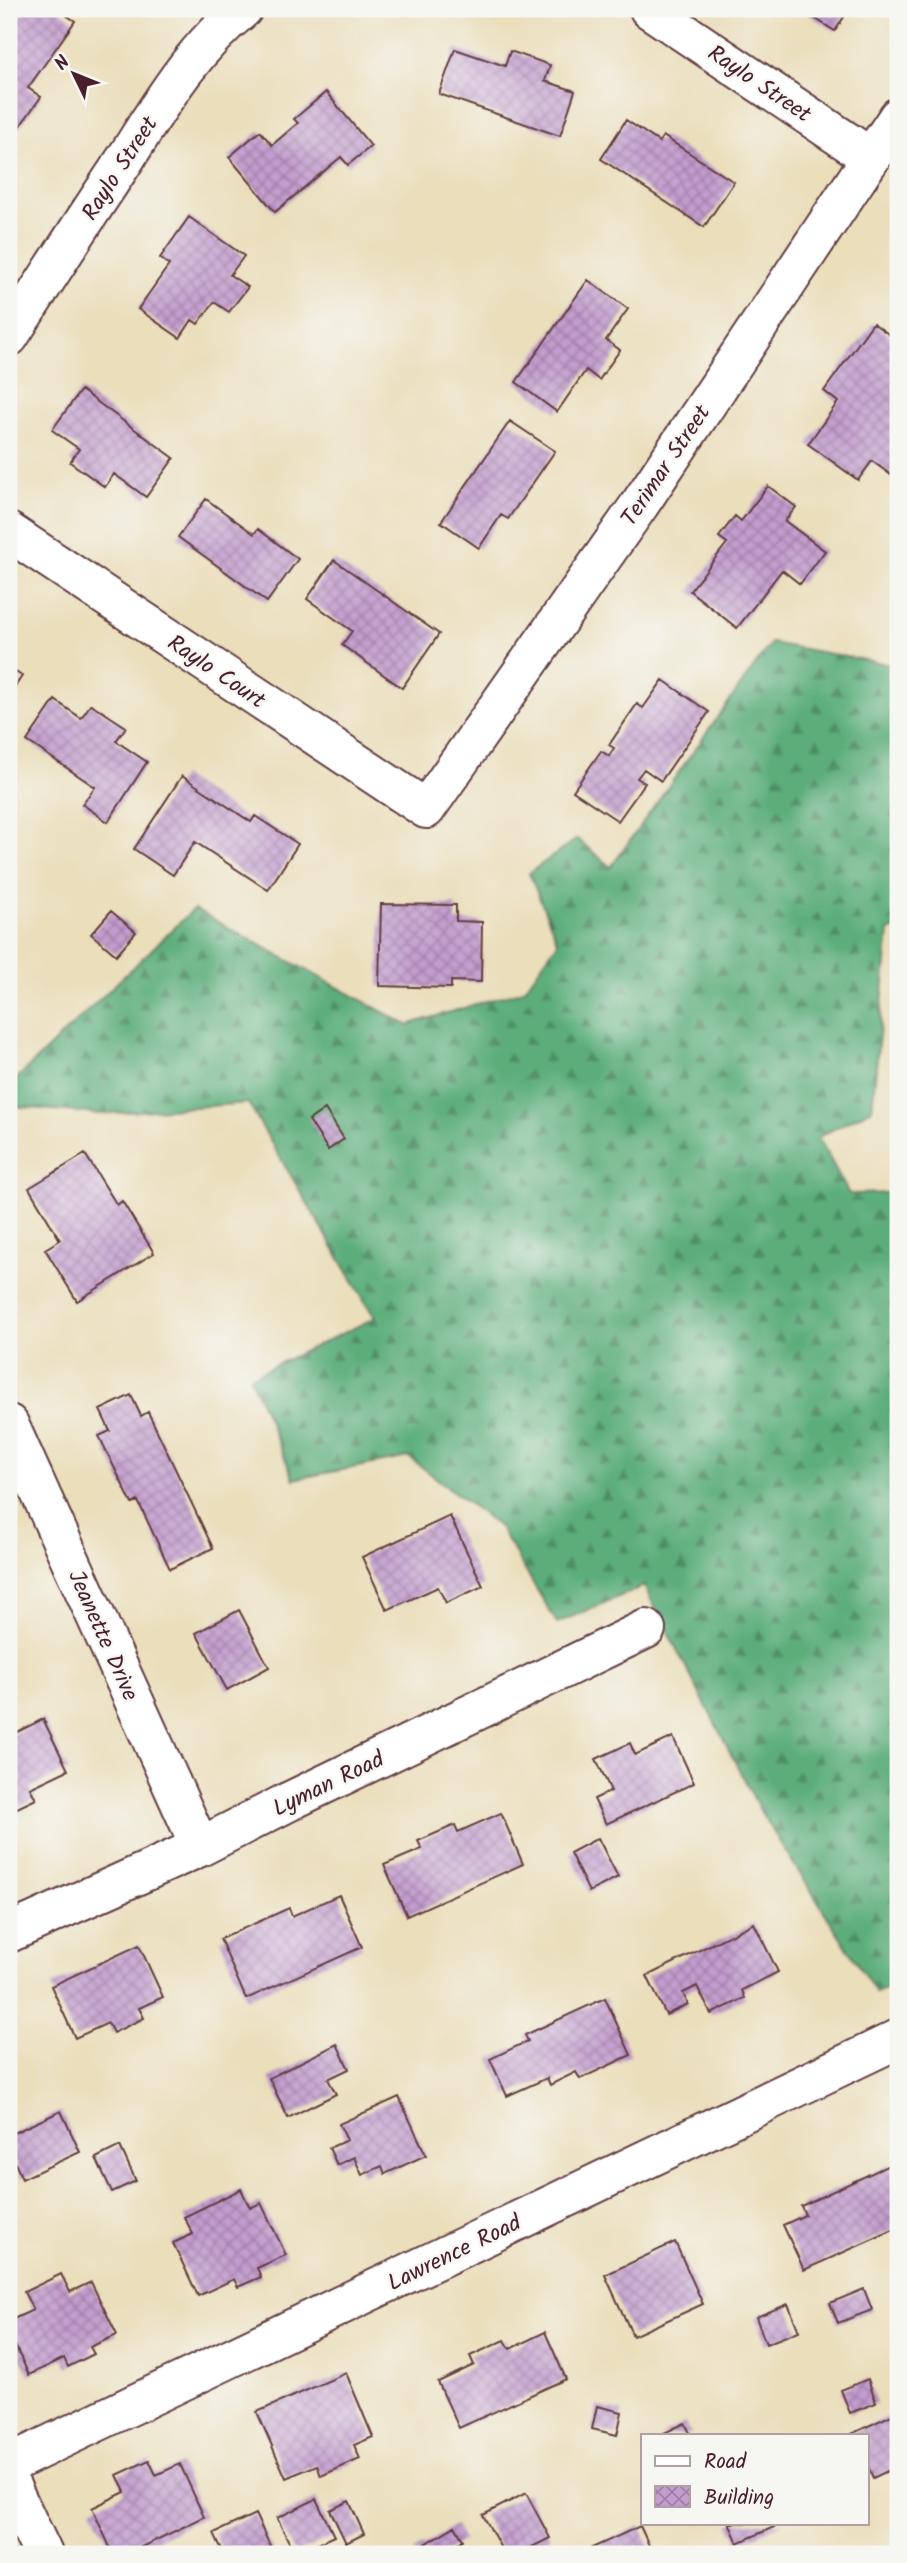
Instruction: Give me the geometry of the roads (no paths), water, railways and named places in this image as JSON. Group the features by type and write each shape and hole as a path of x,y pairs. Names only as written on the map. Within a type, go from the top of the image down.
{"street":[{"name":"Raylo Street","path":"9,337 191,62 212,37 243,9"},
{"name":"Raylo Street","path":"649,9 870,157"},
{"name":"Terimar Street","path":"426,809 640,505 898,117"},
{"name":"Raylo Court","path":"9,532 426,809"},
{"name":"Jeanette Drive","path":"9,1424 200,1847"},
{"name":"Lyman Road","path":"9,1933 200,1847 646,1629"},
{"name":"Lawrence Road","path":"9,2464 898,2039"},
{"path":"9,2482 43,2554"}]}
